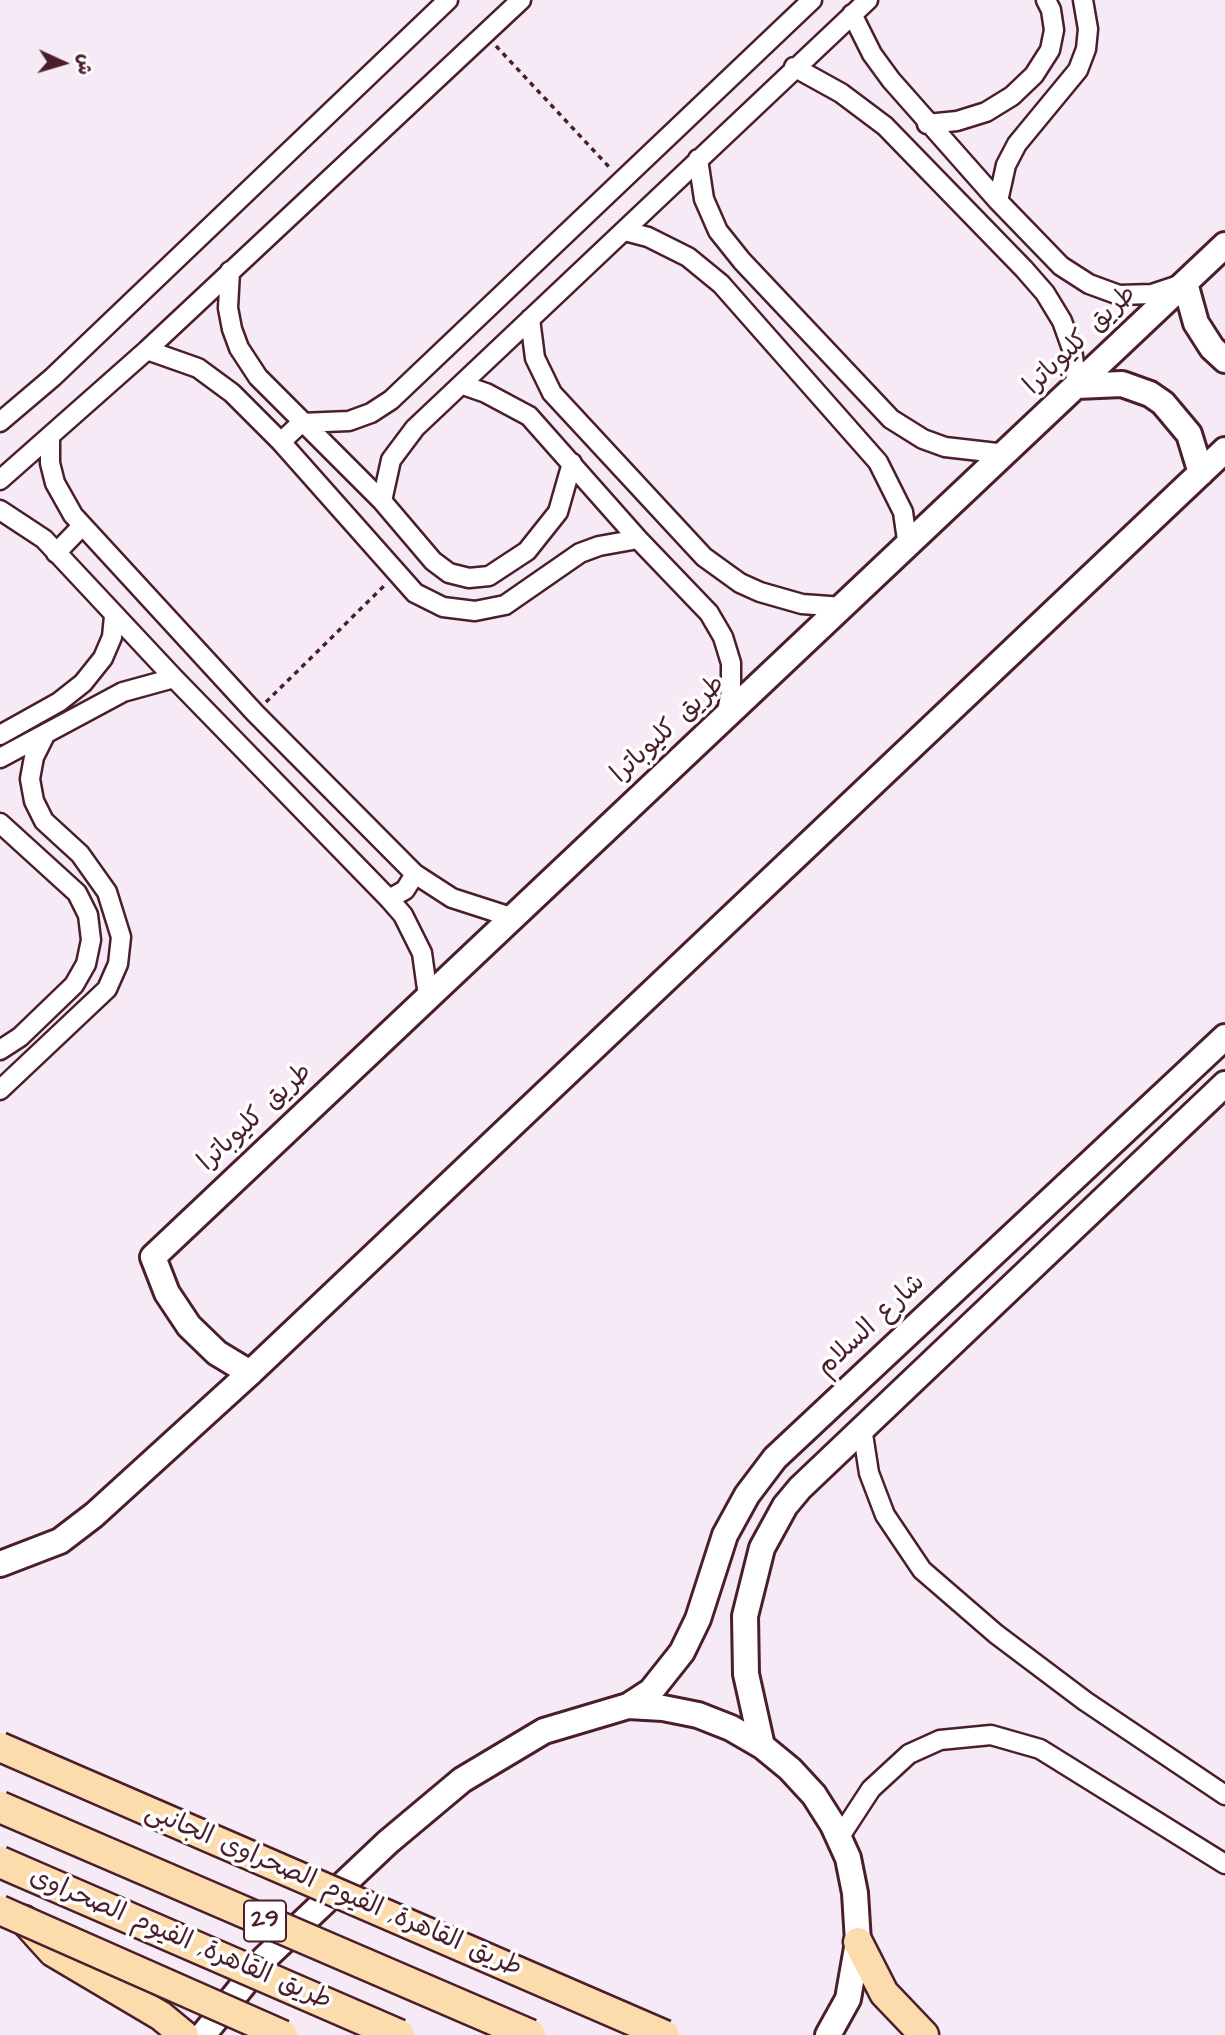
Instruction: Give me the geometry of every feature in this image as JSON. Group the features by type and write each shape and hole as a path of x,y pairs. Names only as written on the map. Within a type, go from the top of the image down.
{"highway":[{"name":"طريق القاهرة, الفيوم الصحراوى","path":"0,1807 530,2035"},
{"name":"طريق القاهرة, الفيوم الصحراوى","path":"0,1862 399,2035"}],"main road":[{"name":"طريق كليوباترا","path":"250,1373 217,1353 189,1326 167,1293 153,1257 1225,245"},
{"path":"1185,283 1196,323 1212,348 1225,360"},
{"path":"1077,386 1122,384 1163,403 1189,434 1201,473"},
{"path":"0,1564 41,1551 78,1529 250,1373 1225,450"},
{"name":"شارع السلام","path":"628,1706 651,1690 682,1652 698,1619 725,1535 747,1494 775,1458 1225,1037"},
{"path":"762,1746 751,1700 744,1651 745,1616 754,1571 762,1548 785,1506 862,1428 1225,1084"},
{"path":"1130,1126 1154,1151"},
{"path":"203,2035 264,1959 388,1842 462,1780 544,1731 628,1706 663,1708 698,1715 732,1728 762,1746 790,1769 814,1795 839,1838 856,1893 858,1942 848,1999 828,2035"},
{"name":"طريق القاهرة, الفيوم الصحراوى الجانبى","path":"0,1747 666,2035"},
{"path":"12,1915 53,1952 161,2016 184,2035"},
{"path":"12,1915 283,2035"},
{"path":"858,1942 884,1993 924,2035"}],"street":[{"path":"0,422 53,377 448,0"},
{"path":"0,480 147,350 522,0"},
{"path":"281,442 301,423 349,421 371,413 391,400 812,0"},
{"path":"382,501 391,460 399,445 794,66 868,0"},
{"path":"927,124 957,121 986,112 1012,96 1034,75 1050,50 1054,30 1046,0"},
{"path":"998,201 1006,165 1017,145 1078,71 1086,49 1088,29 1083,0"},
{"path":"852,14 872,54 927,124 1061,266 1088,284 1119,295 1135,296 1185,283"},
{"path":"794,66 841,93 885,126 1024,269 1045,293 1062,321 1072,349 1077,386"},
{"path":"698,159 704,199 718,231 742,261 891,419 923,439 945,447 1006,454"},
{"path":"625,231 648,237 688,257 730,295 878,462 902,512 908,547"},
{"path":"230,271 228,308 239,348 258,377 301,423 382,501 433,561 449,573 469,579 489,576 527,551 545,533 558,512 572,463"},
{"path":"530,319 535,358 552,393 719,570 740,583 781,598 823,607 843,607"},
{"path":"147,350 177,358 216,379 281,442 415,593 443,607 475,611 505,605 580,553 608,544 638,539"},
{"path":"463,385 486,393 529,416 638,539 696,597 723,637 731,663 731,691 726,717"},
{"path":"529,416 552,393"},
{"path":"50,438 50,463 62,500 82,526 254,713 415,874 452,898 514,918"},
{"path":"0,510 30,527 389,899 403,915 422,953 428,996"},
{"path":"56,553 82,526"},
{"path":"0,736 60,702 83,683 103,658 111,637 114,616"},
{"path":"0,758 44,737 99,703 123,692 174,678"},
{"path":"83,683 99,703"},
{"path":"0,1090 107,989 118,964 121,937 107,892 80,854 44,821 34,801 32,768 44,737"},
{"path":"0,822 47,862 77,893 88,915 91,940 86,964 74,985 20,1037 0,1050"},
{"path":"389,899 405,890 415,874"},
{"path":"862,1428 869,1473 885,1515 922,1570 976,1618 1055,1679 1225,1795"},
{"path":"839,1838 872,1789 909,1754 940,1740 991,1735 1040,1749 1225,1864"}],"path":[{"path":"485,34 623,181"},
{"path":"254,713 397,573"}]}
